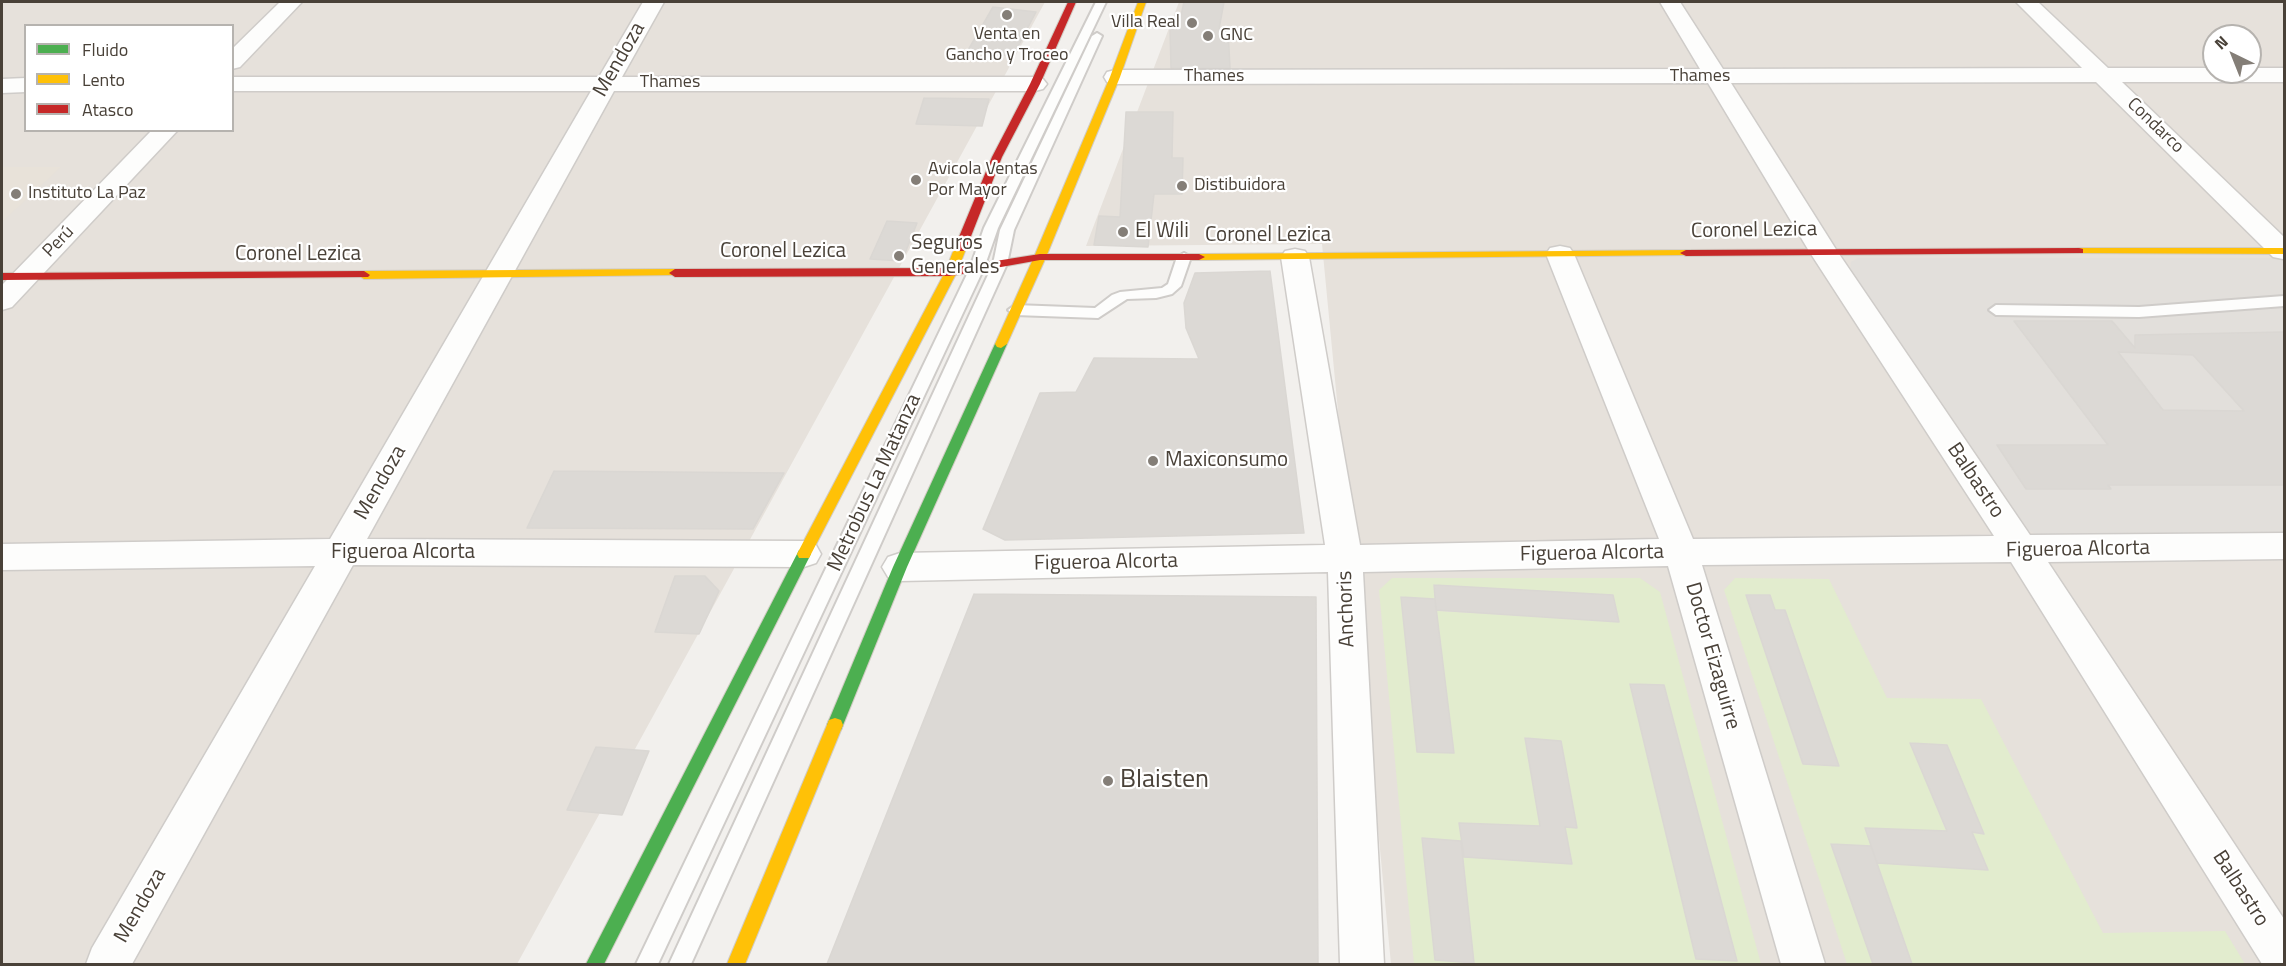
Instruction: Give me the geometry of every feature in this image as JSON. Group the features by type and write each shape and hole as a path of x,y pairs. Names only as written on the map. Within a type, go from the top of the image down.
{"main road":[{"path":"596,964 804,554 951,272 997,157 1035,84 1072,2"},
{"path":"736,964 900,567 1040,256 1115,77 1142,2"},
{"name":"Coronel Lezica","path":"13,277 951,272 1040,256 1295,257 1823,251 2284,251"}],"street":[{"path":"234,60 291,2"},
{"name":"Mendoza","path":"108,964 653,2"},
{"name":"Balbastro","path":"1670,2 1823,251 2022,551 2284,958"},
{"name":"Condarco","path":"2026,2 2284,251"},
{"name":"Thames","path":"1115,77 2284,75"},
{"name":"Thames","path":"234,84 1035,84"},
{"path":"2,86 24,85"},
{"name":"Perú","path":"2,301 13,277 164,132"},
{"name":"Doctor Eizaguirre","path":"1560,254 1681,552 1803,964"},
{"name":"Anchoris","path":"1295,257 1345,560 1362,964"},
{"name":"Figueroa Alcorta","path":"900,567 1681,552 2022,551 2284,546"},
{"name":"Figueroa Alcorta","path":"2,557 341,552 804,554"}],"lane":[{"name":"Metrobus La Matanza","path":"647,964 977,268 991,228 1101,2"},
{"name":"Metrobus La Matanza","path":"680,964 1000,264 1007,230 1112,2"},
{"path":"1015,310 1098,313 1117,298 1125,295 1156,294 1167,291 1174,285 1184,257"},
{"path":"1996,310 2139,312 2284,301"}],"shaded area":[{"path":"2,2 1045,2 517,964 2,964"},
{"path":"1179,2 2284,2 2284,964 1391,964 1322,244 1086,246"},
{"name":"Instituto La Paz","path":"2,167 61,167 2,222"},
{"path":"1858,258 2284,258 2284,537 2038,535 2018,525 1850,271 1851,262"}],"green space":[{"path":"1392,578 1640,578 1660,592 1761,964 1414,964 1379,590","holes":["1435,585 1613,595 1619,621 1437,611","1401,597 1436,610 1454,753 1417,751","1630,684 1664,685 1736,961 1696,958","1526,738 1561,741 1577,828 1565,827 1572,863 1463,857 1474,963 1435,960 1422,839 1462,841 1460,823 1564,827 1540,825"]},
{"path":"1735,578 1829,579 1887,698 1981,699 2103,933 2225,931 2245,964 1912,964 1877,863 1988,869 1972,833 1984,834 1947,745 1911,744 1946,831 1865,828 1871,846 1831,845 1873,964 1847,964 1724,590","holes":["1746,595 1770,595 1775,610 1785,610 1838,766 1802,764"]}],"building":[{"path":"1184,2 1224,2 1219,29 1228,29 1230,68 1171,68 1170,29 1178,29"},
{"path":"993,7 1036,12 1013,56 967,52"},
{"path":"924,98 989,99 982,126 916,124"},
{"path":"1126,112 1173,112 1172,158 1183,158 1182,194 1154,194 1148,247 1094,245 1099,216 1120,217"},
{"path":"887,221 917,223 902,261 870,259"},
{"name":"Maxiconsumo","path":"1270,271 1304,533 1005,540 983,529 1040,393 1076,392 1094,358 1199,359 1186,328 1184,303 1195,273"},
{"path":"2014,321 2112,321 2135,348 2135,335 2284,332 2284,485 2108,485 2111,489 2026,489 1997,445 2108,445","holes":["2118,352 2193,355 2244,411 2163,410"]},
{"path":"554,471 784,473 753,529 527,528"},
{"path":"675,576 705,576 719,591 699,634 655,632"},
{"path":"1434,585 1613,595 1619,622 1436,610"},
{"name":"Blaisten","path":"974,594 1316,597 1318,964 827,964"},
{"path":"1746,595 1770,595 1775,610 1785,610 1839,766 1803,764"},
{"path":"1401,597 1435,599 1454,753 1417,752"},
{"path":"1630,684 1664,685 1737,961 1696,959"},
{"path":"1525,738 1561,741 1577,828 1565,827 1572,864 1464,857 1459,823 1540,826"},
{"path":"1910,743 1947,745 1984,834 1972,832 1988,870 1877,863 1865,828 1947,831"},
{"path":"596,747 649,751 622,815 567,810"},
{"path":"1422,838 1461,841 1474,963 1435,960"},
{"path":"1831,844 1871,846 1912,964 1873,964"}],"traffic: fast":[{"path":"835,725 900,567 1001,344"},
{"path":"595,964 804,554"}],"traffic: slow":[{"path":"1001,344 1115,77 1142,2"},
{"path":"804,554 951,272 960,249"},
{"path":"2079,251 2284,251"},
{"path":"1199,257 1686,253"},
{"path":"364,275 675,273"},
{"path":"736,964 835,725"}],"traffic: jam":[{"path":"960,249 997,157 1035,84 1072,2"},
{"path":"1686,253 2079,251"},
{"path":"675,273 951,272 1040,257 1199,257"},
{"path":"2,277 364,275"}],"place":[{"name":"Venta en Gancho y Troceo","path":"1007,15"},
{"name":"Villa Real","path":"1192,23"},
{"name":"GNC","path":"1208,36"},
{"name":"Avicola Ventas Por Mayor","path":"916,180"},
{"name":"Distibuidora","path":"1182,186"},
{"name":"Instituto La Paz","path":"16,194"},
{"name":"El Wili","path":"1123,232"},
{"name":"Seguros Generales","path":"899,256"},
{"name":"Maxiconsumo","path":"1153,461"},
{"name":"Blaisten","path":"1108,781"}]}
